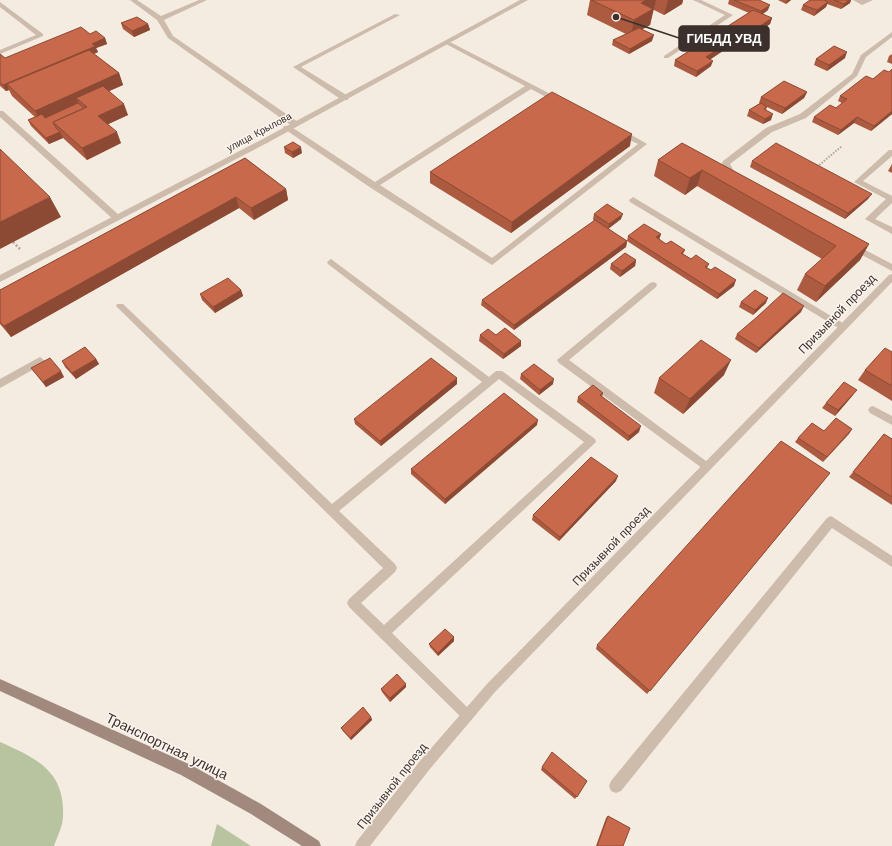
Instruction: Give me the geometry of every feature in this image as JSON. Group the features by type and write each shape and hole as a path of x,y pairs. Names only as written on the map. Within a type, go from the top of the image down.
{"street":[{"path":"133,0 160,19 170,37 295,124"},
{"path":"160,19 204,0"},
{"name":"улица Крылова","path":"0,279 345,98 525,0"},
{"path":"666,57 730,15 696,0"},
{"path":"856,0 862,3 870,0"},
{"path":"0,4 41,35 0,52"},
{"path":"345,98 296,67 397,15"},
{"path":"740,181 733,178 726,163 769,130 803,116 855,75 863,56 892,34"},
{"path":"448,43 565,104"},
{"path":"374,186 530,86"},
{"path":"0,113 117,218"},
{"path":"287,128 492,262 643,144 615,130"},
{"path":"892,152 858,182 892,199 869,219 892,231"},
{"path":"633,200 843,327"},
{"path":"842,240 892,268"},
{"path":"331,262 489,382"},
{"name":"Призывной проезд","path":"362,846 398,797 466,715 491,688 892,276"},
{"path":"653,285 562,360 706,467"},
{"path":"120,306 391,568 353,603 466,715"},
{"path":"0,384 40,361"},
{"path":"332,510 499,374 591,442 384,633"},
{"path":"873,410 892,422"},
{"path":"616,786 831,521 892,562"},
{"name":"Транспортная улица","path":"0,685 186,770 256,809 314,846"}],"path":[{"path":"813,170 842,146"}],"green space":[{"path":"0,742 25,754 46,768 59,788 62,801 63,820 54,846 0,846"},
{"path":"217,824 251,846 211,846"}],"building":[{"path":"591,0 646,0 641,3 653,9 634,20"},
{"path":"734,0 759,0 770,5 761,11"},
{"path":"810,0 824,0 828,2 817,10 803,5"},
{"path":"834,0 849,0 844,4"},
{"path":"753,10 772,18 738,41 734,39 706,57 713,61 697,71 675,60"},
{"path":"137,17 148,24 132,31 121,23"},
{"path":"81,27 90,34 96,31 105,38 92,44 96,46 3,85 0,82 0,54 5,58"},
{"path":"639,28 654,35 630,49 613,40"},
{"path":"834,46 847,52 829,65 816,59"},
{"path":"89,50 119,73 35,111 7,84"},
{"path":"892,69 892,111 874,126 857,117 841,130 814,117 830,105 836,108 847,99 840,96 866,76 873,79 884,70 889,72"},
{"path":"784,81 807,92 785,108 761,97"},
{"path":"103,86 124,104 98,116 117,132 82,148 53,122 87,107 76,98"},
{"path":"552,92 632,134 512,222 430,172"},
{"path":"78,103 84,108 53,122 60,132 46,138 28,120 42,114 45,118"},
{"path":"761,103 767,107 764,109 773,114 765,119 749,110"},
{"path":"293,142 301,147 292,152 284,147"},
{"path":"682,143 869,244 825,286 805,274 836,246 702,170 690,178 658,160"},
{"path":"776,143 872,194 848,213 752,161"},
{"path":"0,149 50,197 0,222"},
{"path":"245,158 286,189 251,208 236,197 4,326 0,322 0,290"},
{"path":"607,204 623,214 609,224 594,214"},
{"path":"595,220 627,241 514,325 482,300"},
{"path":"644,224 661,234 656,237 666,244 671,241 685,250 681,253 691,259 696,255 709,264 705,267 711,270 715,267 736,280 719,294 628,236"},
{"path":"625,253 636,260 622,271 611,264"},
{"path":"228,278 241,290 213,307 200,294"},
{"path":"755,290 768,298 755,310 741,302"},
{"path":"783,293 804,306 759,348 737,334 757,317"},
{"path":"505,328 521,341 504,354 480,335 488,329 496,335"},
{"path":"701,340 731,360 690,399 659,378"},
{"path":"85,347 96,359 72,373 62,361"},
{"path":"885,348 892,352 892,386 865,370"},
{"path":"50,358 61,371 43,382 31,368"},
{"path":"431,358 457,378 380,441 354,419"},
{"path":"534,364 554,379 540,390 521,374"},
{"path":"844,382 857,390 838,410 826,403"},
{"path":"593,385 603,393 600,395 641,426 629,436 578,397"},
{"path":"504,393 538,420 445,499 411,469"},
{"path":"836,418 852,429 827,457 798,438 812,423 824,431"},
{"path":"884,434 892,439 892,497 853,472"},
{"path":"781,441 830,473 650,691 597,645"},
{"path":"591,457 618,476 560,537 533,515"},
{"path":"445,629 454,637 438,653 429,644"},
{"path":"397,674 406,684 390,698 381,689"},
{"path":"363,707 371,717 350,738 341,728"},
{"path":"552,752 587,781 577,797 542,767"},
{"path":"608,816 630,828 623,846 597,846"}],"place":[{"name":"ГИБДД УВД","path":"616,17"}]}
